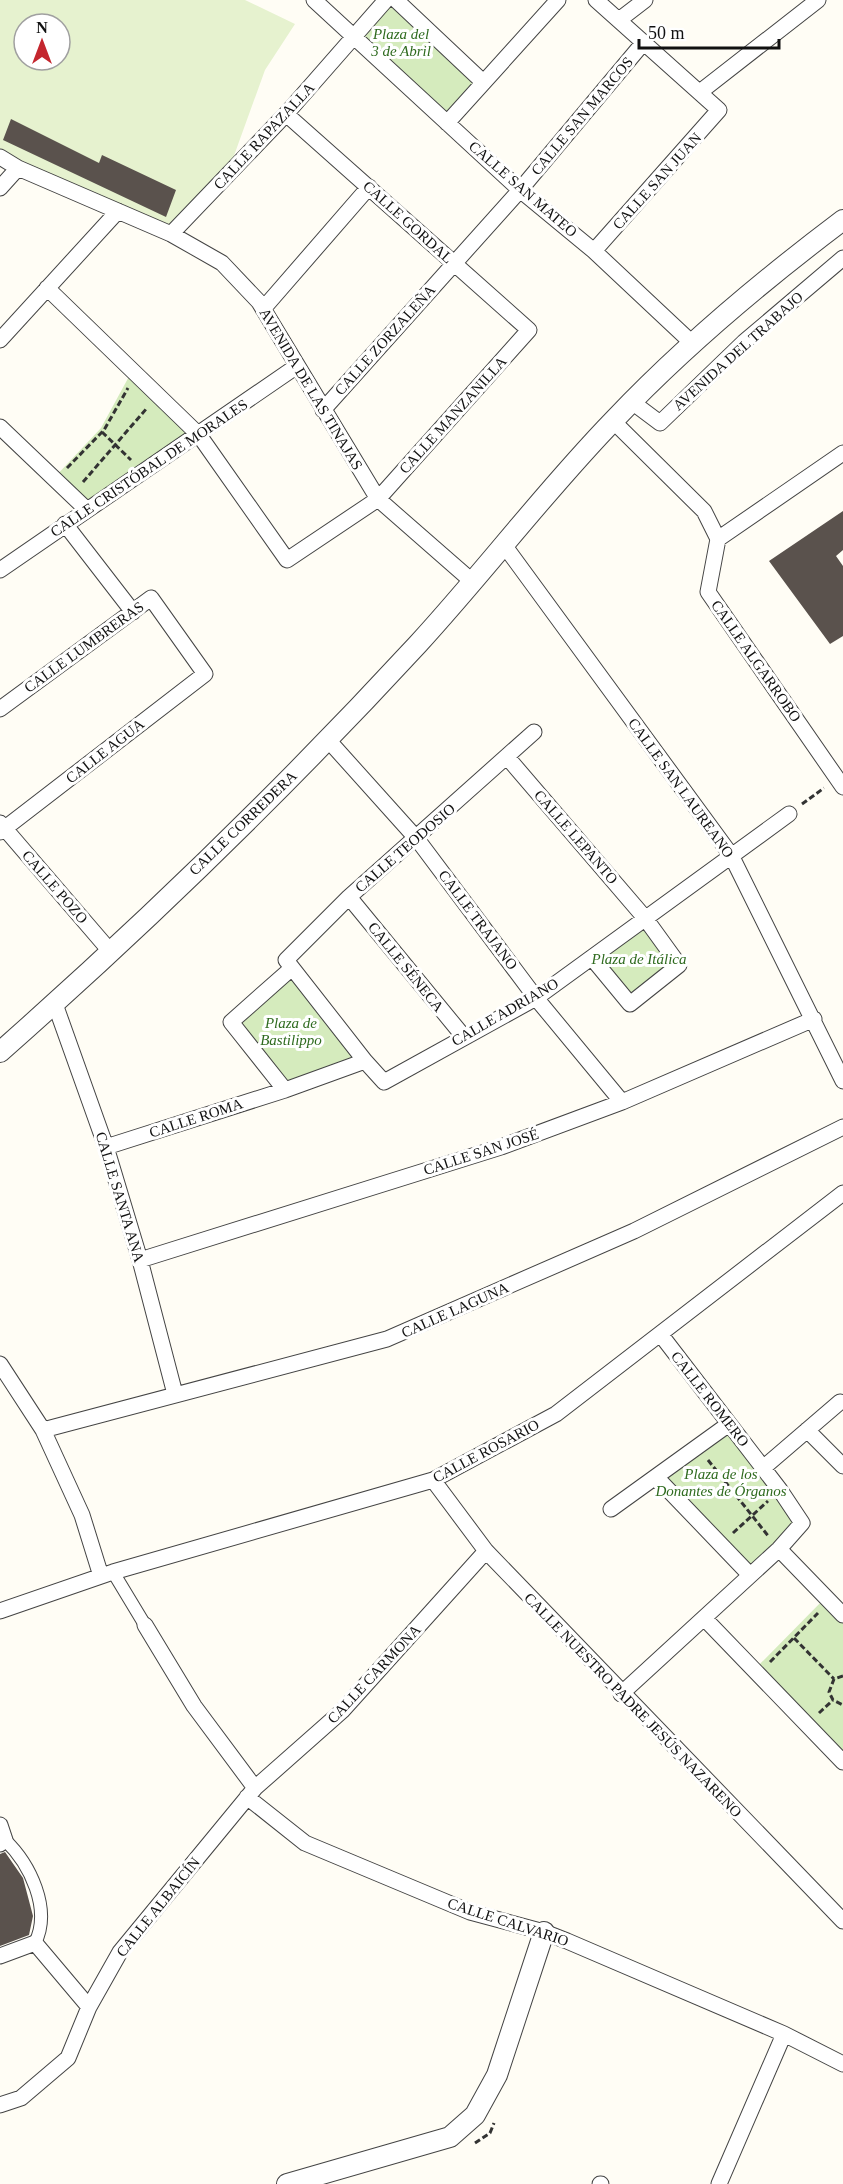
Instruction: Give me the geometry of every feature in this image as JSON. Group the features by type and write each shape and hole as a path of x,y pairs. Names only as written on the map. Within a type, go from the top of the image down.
{"street":[{"name":"CALLE SAN MATEO","path":"314,0 520,190 594,251 692,343"},
{"name":"CALLE RAPAZALLA","path":"171,234 286,114 386,0"},
{"path":"396,0 483,82"},
{"path":"447,123 558,0"},
{"path":"596,0 700,92 818,0"},
{"path":"619,20 645,0"},
{"name":"CALLE SAN MARCOS","path":"520,190 644,42"},
{"name":"CALLE SAN JUAN","path":"594,251 719,110 700,92"},
{"name":"CALLE GORDAL","path":"286,114 529,330"},
{"name":"AVENIDA DE LAS TINAJAS","path":"0,157 18,168 171,234 222,263 263,309 378,499 474,583"},
{"path":"0,188 18,168"},
{"path":"263,309 369,187"},
{"name":"CALLE ZORZALEÑA","path":"323,410 520,190"},
{"path":"0,340 118,211"},
{"path":"474,583 504,545 632,402 692,343 787,263 843,220"},
{"name":"AVENIDA DEL TRABAJO","path":"632,402 660,423 744,342 843,258"},
{"path":"47,288 199,435"},
{"name":"CALLE MANZANILLA","path":"199,435 287,560 378,499 529,330"},
{"name":"CALLE CRISTÓBAL DE MORALES","path":"0,570 297,366"},
{"path":"613,421 704,511 718,540 843,453"},
{"path":"0,427 87,509"},
{"path":"65,524 134,612"},
{"name":"CALLE ALGARROBO","path":"718,540 708,592 840,783"},
{"name":"CALLE SAN LAUREANO","path":"504,545 731,855 843,1081"},
{"name":"CALLE CORREDERA","path":"0,1052 55,1004 328,741 474,583"},
{"name":"CALLE LUMBRERAS","path":"0,709 151,598 205,674"},
{"name":"CALLE AGUA","path":"2,828 205,674"},
{"name":"CALLE TEODOSIO","path":"292,968 286,960 349,897 534,732"},
{"name":"CALLE TRAJANO","path":"328,741 417,838 536,998 622,1102"},
{"name":"CALLE LEPANTO","path":"507,757 645,918"},
{"name":"CALLE ADRIANO","path":"365,1061 384,1082 536,998 789,814"},
{"name":"CALLE POZO","path":"2,828 110,951"},
{"name":"CALLE SÉNECA","path":"349,897 464,1037"},
{"path":"592,958 630,1004 679,965 645,918"},
{"path":"292,968 365,1061 285,1090 231,1022 292,968"},
{"name":"CALLE SANTA ANA","path":"55,1004 106,1147 140,1260 175,1394"},
{"name":"CALLE SAN JOSÉ","path":"140,1260 501,1147 622,1102 814,1019"},
{"name":"CALLE ROMA","path":"106,1147 285,1090"},
{"name":"CALLE LAGUNA","path":"43,1430 387,1339 634,1231 843,1127"},
{"name":"CALLE ROSARIO","path":"0,1611 107,1574 433,1480 556,1414 843,1192"},
{"name":"CALLE ROMERO","path":"661,1335 780,1490 802,1523 779,1549"},
{"path":"0,1364 43,1430 107,1574 145,1625"},
{"path":"763,1468 840,1402"},
{"path":"611,1509 729,1424"},
{"path":"807,1430 843,1466"},
{"path":"656,1477 750,1575"},
{"name":"CALLE NUESTRO PADRE JESÚS NAZARENO","path":"433,1480 486,1551 621,1694 843,1921"},
{"path":"621,1694 779,1549 843,1615"},
{"name":"CALLE CARMONA","path":"251,1792 342,1711 486,1551"},
{"path":"704,1618 843,1762"},
{"name":"CALLE CALVARIO","path":"145,1625 194,1706 251,1792 305,1843 471,1912 544,1932 784,2034 843,2064"},
{"name":"CALLE ALBAICÍN","path":"0,2105 21,2098 68,2058 89,2007 120,1952 251,1792"},
{"path":"0,1956 34,1943 41,1930 40,1896 13,1848 2,1836"},
{"path":"287,2184 450,2137 475,2115 497,2075 544,1932"},
{"path":"34,1943 89,2007"},
{"path":"719,2184 784,2034"}],"path":[{"path":"56,480 102,432 135,374"},
{"path":"71,494 158,395"},
{"path":"102,432 143,471"},
{"path":"789,814 840,783"},
{"path":"698,1447 779,1549"},
{"path":"721,1544 780,1490"},
{"path":"758,1674 829,1601"},
{"path":"794,1638 834,1679"},
{"path":"843,1676 834,1679 829,1687 830,1696 836,1703 843,1705"}],"green space":[{"path":"0,0 245,0 295,24 265,70 227,175 171,234 0,157"},
{"name":"Plaza del 3 de Abril","path":"386,0 483,82 447,123 354,35"},
{"path":"132,371 199,435 86,509 54,478 101,428"},
{"name":"Plaza de Itálica","path":"645,918 679,965 630,1004 592,958"},
{"name":"Plaza de Bastilippo","path":"292,968 365,1061 285,1090 231,1022"},
{"name":"Plaza de los Donantes de Órganos","path":"729,1424 802,1523 750,1575 656,1477"},
{"path":"826,1597 843,1615 843,1762 754,1670"}],"building":[{"path":"11,119 99,163 102,155 176,190 166,217 3,140"},
{"path":"843,511 843,550 836,556 843,566 843,636 830,644 769,561"},
{"path":"5,1852 23,1878 33,1916 29,1935 0,1946 0,1854"}]}
